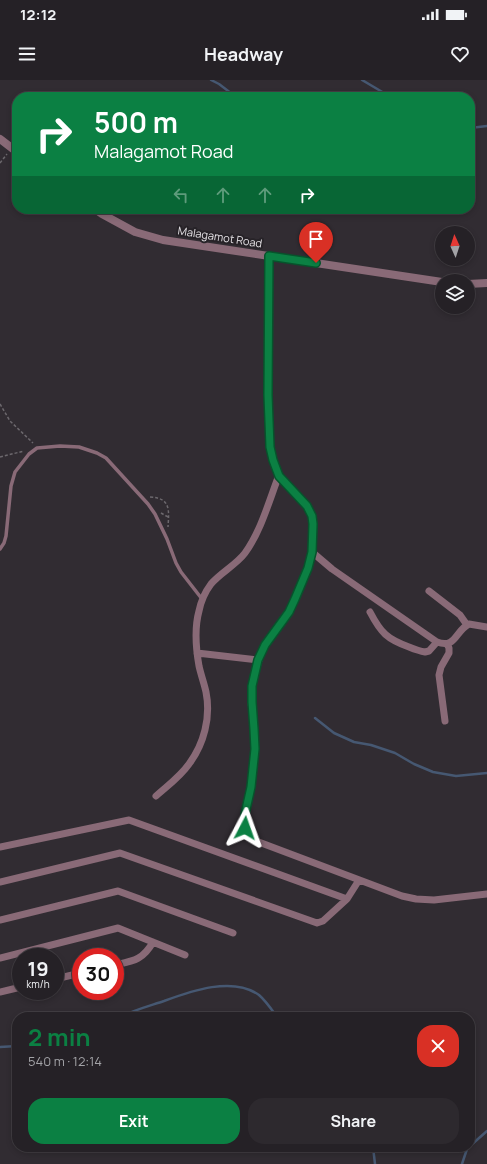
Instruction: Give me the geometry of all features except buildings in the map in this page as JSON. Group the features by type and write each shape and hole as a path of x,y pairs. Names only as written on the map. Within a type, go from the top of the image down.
{"street":[{"path":"0,139 12,148"},
{"name":"Malagamot Road","path":"102,214 135,232 163,240 435,281"},
{"path":"269,256 270,447 279,476 307,506 312,516 312,552 308,568 289,612 265,645 258,660 252,686 255,749 251,787 245,814 245,828 249,835 256,841 402,896 416,899 434,900 487,894"},
{"path":"475,284 487,283"},
{"path":"156,796 189,765 201,743 206,727 208,711 206,692 197,653 198,614 202,599 212,583 244,555 253,541 279,476"},
{"path":"312,552 332,569 436,642 446,644 455,639 467,625 472,624 487,627"},
{"path":"429,591 460,615 467,625"},
{"path":"370,612 378,627 389,639 399,644 425,652 436,642"},
{"path":"445,721 439,675 440,667 449,653 446,644"},
{"path":"197,653 258,660"},
{"path":"0,847 130,820 347,899"},
{"path":"0,882 120,853 317,923 323,921 347,899 359,880"},
{"path":"0,920 118,891 233,934"},
{"path":"0,958 118,928 185,955"},
{"path":"124,963 141,957 149,949 153,942"},
{"path":"0,992 12,989"}],"lane":[{"path":"0,549 6,536 11,486 15,472 28,454 38,448 60,446 78,447 97,453 106,458 142,497 155,514 181,572 202,599"}],"path":[{"path":"0,163 12,152"},
{"path":"0,404 10,422 38,448"},
{"path":"0,457 24,451"},
{"path":"142,497 158,498 162,499 166,503 168,510 167,539"}],"waterway":[{"path":"211,80 229,92"},
{"path":"362,80 382,92"},
{"path":"475,127 487,126"},
{"path":"315,718 334,733 354,742 371,745 395,753 414,764 433,772 456,776 487,773"},
{"path":"131,1012 187,993 212,987 225,986 249,989 259,995 273,1012"},
{"path":"0,1047 12,1046"},
{"path":"475,1142 487,1131"},
{"path":"374,1152 375,1164"},
{"path":"462,1164 466,1152"}],"route":[{"path":"245,828 245,814 254,766 255,749 252,714 252,686 258,660 265,645 289,612 308,568 312,552 312,516 307,506 279,476 270,447 268,395 269,256 316,263"}]}
